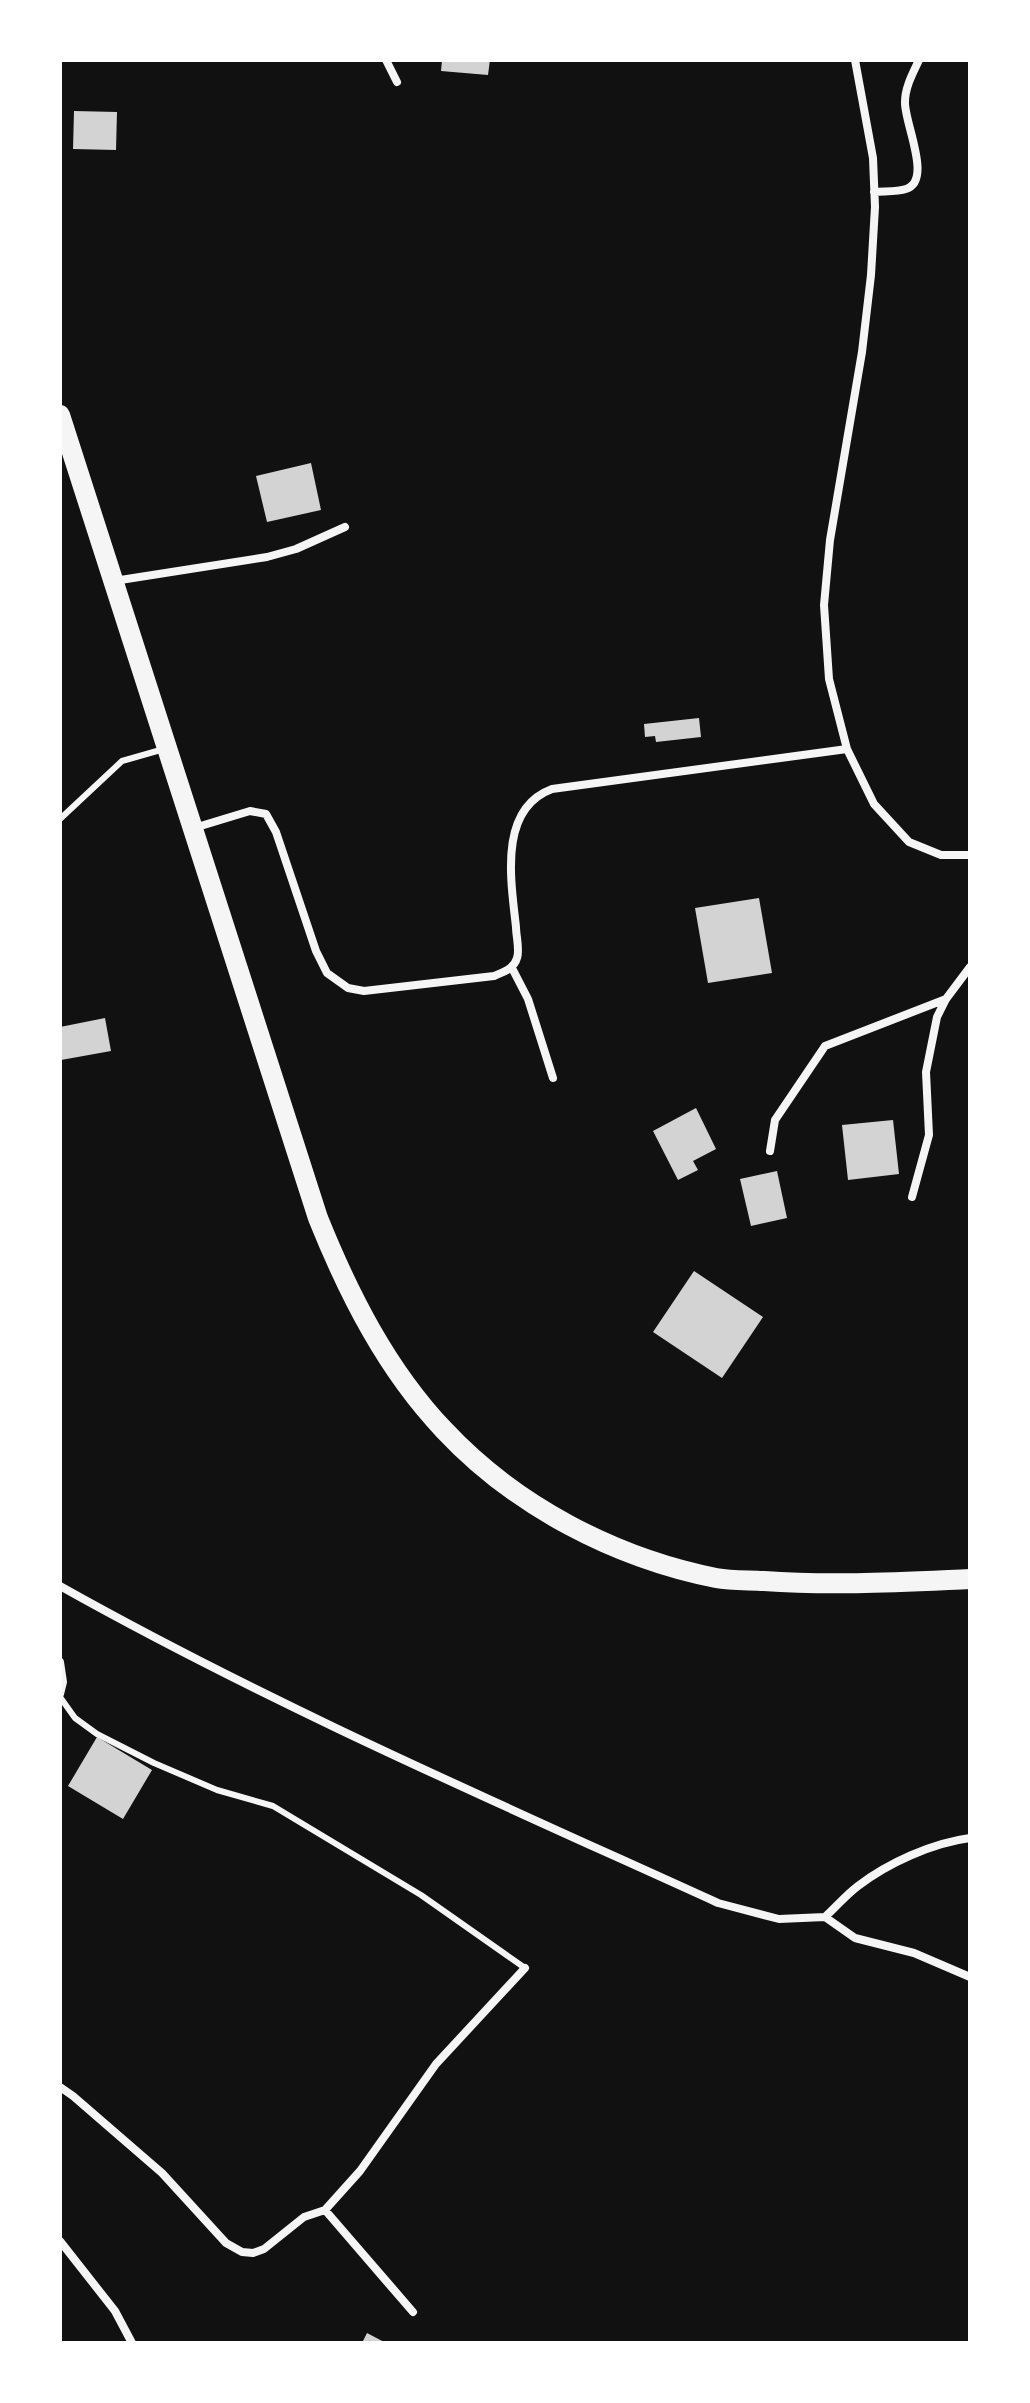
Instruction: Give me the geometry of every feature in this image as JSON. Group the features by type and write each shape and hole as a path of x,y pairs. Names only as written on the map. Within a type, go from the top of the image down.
{"main road":[{"path":"60,415 318,1218 339,1271 365,1321 408,1387 445,1431 483,1466 542,1511 616,1548 668,1566 718,1578 806,1584 970,1579"}],"street":[{"path":"386,60 397,82"},
{"path":"855,60 873,158 871,275 862,352 830,540 824,605 829,679 847,749 874,804 909,842 941,855 970,855"},
{"path":"874,192 908,189 915,183 919,169 904,105 906,90 919,60"},
{"path":"113,581 267,557 296,549 345,527"},
{"path":"194,828 250,811 266,814 276,832 316,951 327,973 348,988 364,991 494,976 512,968 518,956 511,877 513,844 517,822 525,806 538,794 552,789 847,749"},
{"path":"912,1197 929,1135 926,1072 937,1017 946,999 970,967"},
{"path":"512,968 528,999 553,1078"},
{"path":"770,1151 775,1120 825,1046 946,999"},
{"path":"60,1586 162,1643 312,1716 718,1903 779,1919 825,1917 855,1938 914,1953 970,1977"},
{"path":"60,1662 63,1682 60,1696"},
{"path":"825,1917 859,1885 892,1866 929,1848 970,1838"},
{"path":"60,2087 162,2173 226,2243 242,2252 253,2253 264,2249 304,2217 325,2210 360,2171 436,2064 525,1968"},
{"path":"325,2210 413,2312"},
{"path":"60,2241 115,2311 132,2343"}],"lane":[{"path":"60,819 122,761 167,748"},
{"path":"60,1696 75,1718 97,1734 217,1790 273,1806 421,1895 525,1968"}],"building":[{"path":"442,60 490,60 488,75 441,71"},
{"path":"74,111 117,112 116,150 73,149"},
{"path":"311,463 321,510 267,522 256,476"},
{"path":"699,718 701,737 656,742 655,736 645,737 644,724"},
{"path":"759,898 772,973 708,983 695,908"},
{"path":"105,1018 111,1051 61,1060 60,1027"},
{"path":"696,1108 716,1149 693,1161 698,1170 678,1180 653,1131"},
{"path":"893,1120 899,1174 848,1180 842,1125"},
{"path":"777,1171 787,1218 751,1226 740,1179"},
{"path":"694,1271 763,1317 722,1378 653,1332"},
{"path":"97,1737 152,1770 123,1819 68,1786"},
{"path":"367,2333 386,2343 362,2343"}]}
